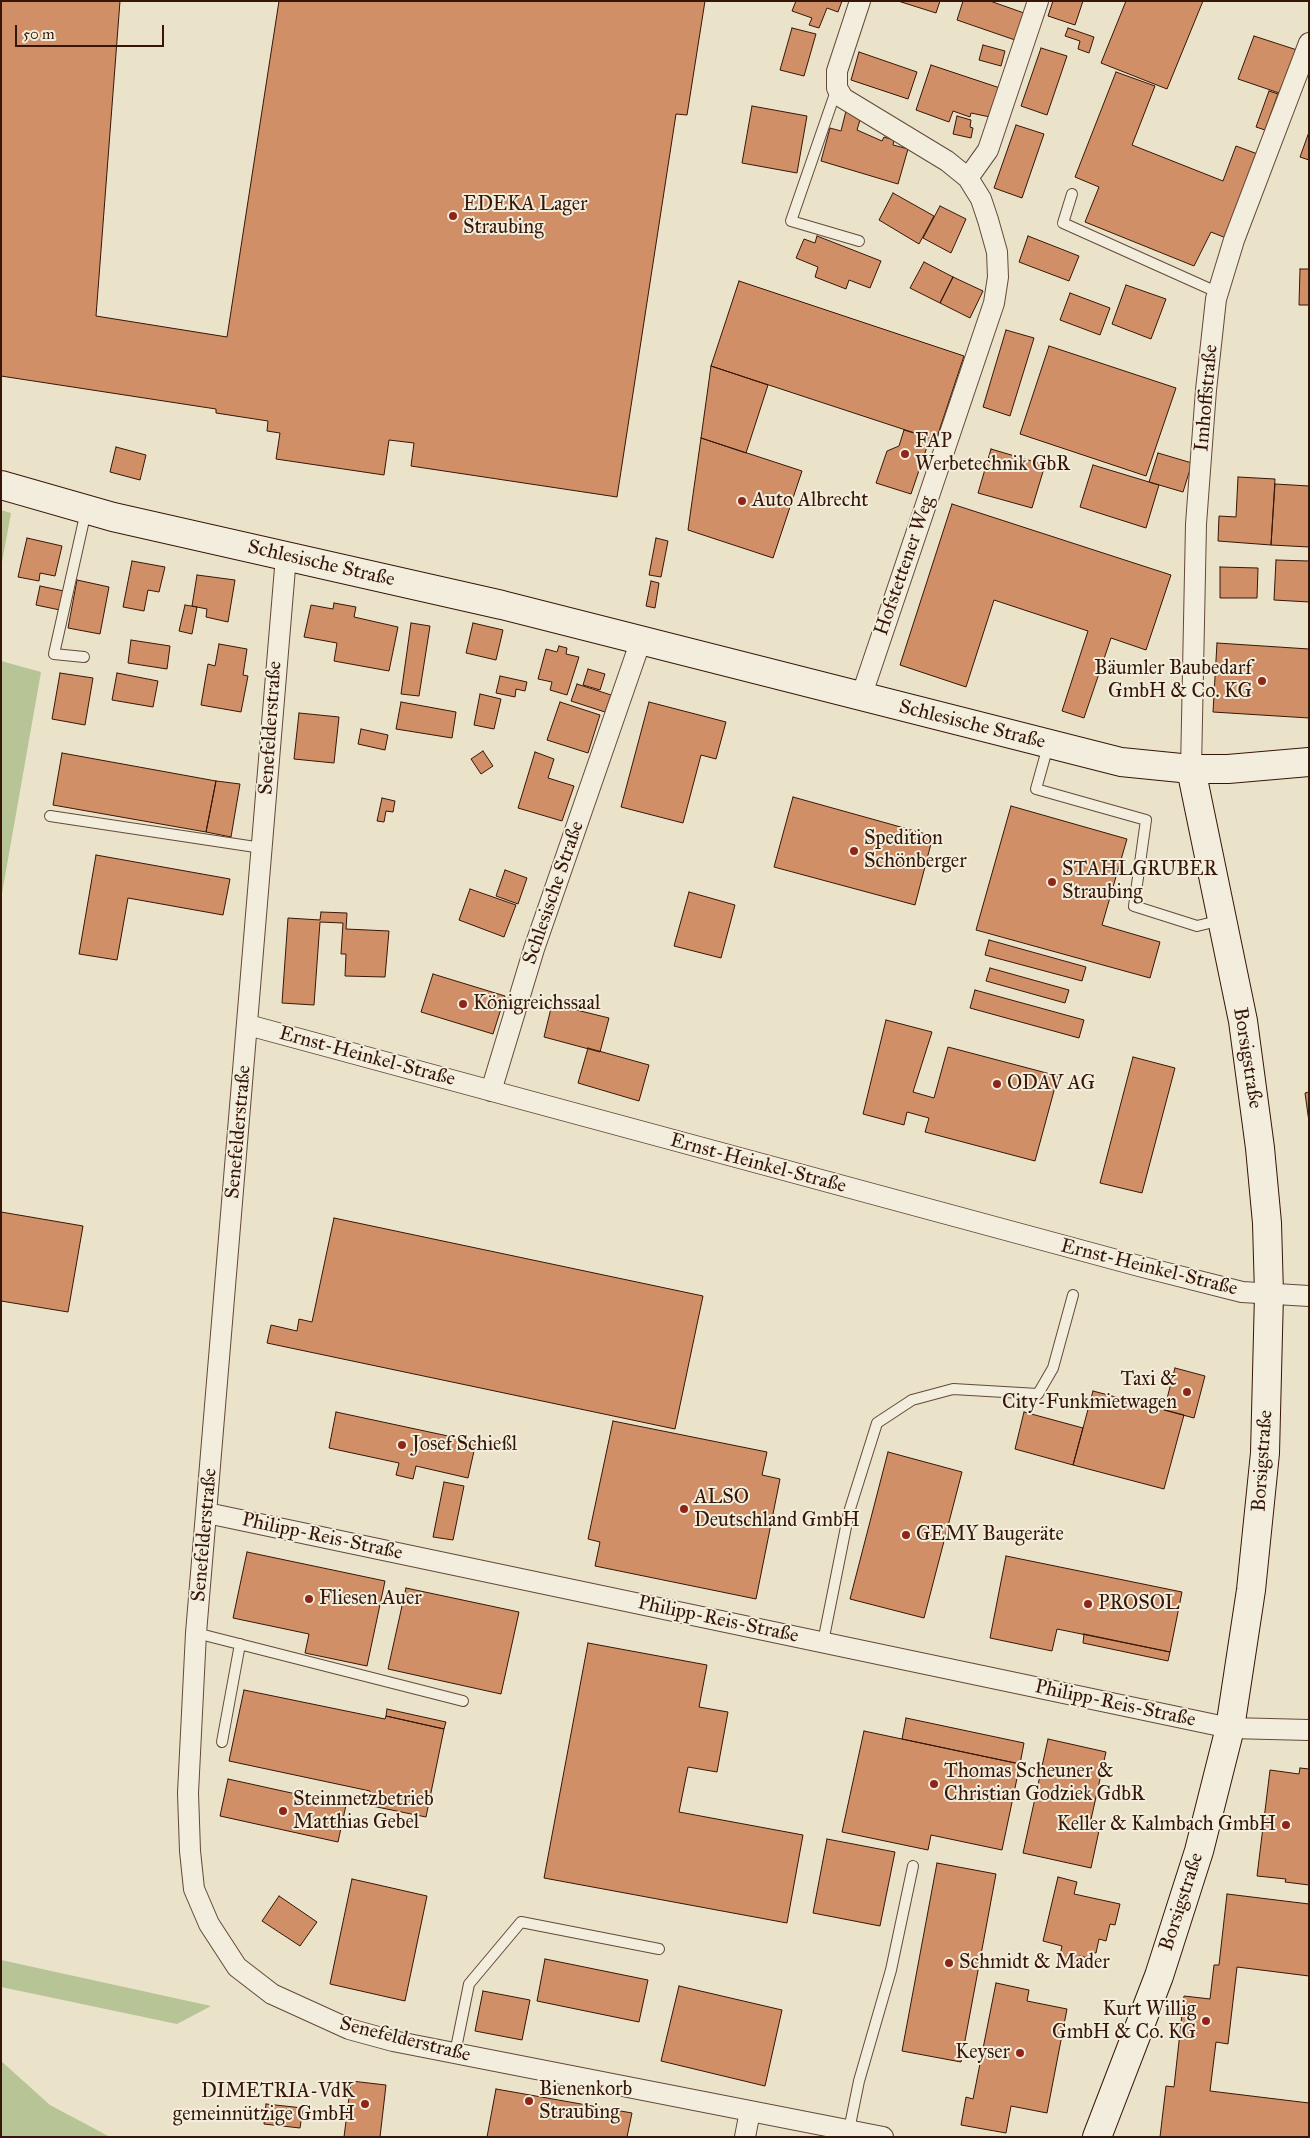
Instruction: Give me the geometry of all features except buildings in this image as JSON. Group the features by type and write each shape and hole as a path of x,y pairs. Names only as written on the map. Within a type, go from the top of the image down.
{"street":[{"path":"837,88 837,72 860,1"},
{"path":"968,178 988,150 1038,1"},
{"name":"Imhoffstraße","path":"1191,769 1196,524 1206,390 1219,293 1234,240 1309,43"},
{"name":"Hofstettener Weg","path":"837,88 843,98 947,161 968,178 980,199 997,252 998,277 994,304 860,697"},
{"name":"Schlesische Straße","path":"1,485 86,510 502,605 1121,762 1191,769 1237,768 1309,762"},
{"name":"Senefelderstraße","path":"286,556 196,1633 188,1793 190,1851 194,1889 208,1924 237,1967 272,1994 349,2029 455,2053 883,2137"},
{"name":"Schlesische Straße","path":"491,1091 534,950 641,640"},
{"name":"Borsigstraße","path":"1097,2137 1159,1976 1199,1851 1230,1728 1251,1590 1264,1467 1269,1294 1267,1223 1254,1093 1243,1021 1191,769"},
{"name":"Ernst-Heinkel-Straße","path":"248,1025 1140,1266 1242,1292 1309,1296"},
{"name":"Philipp-Reis-Straße","path":"206,1512 1230,1728 1309,1730"},
{"path":"746,2137 750,2111"}],"lane":[{"path":"837,88 791,221 859,241"},
{"path":"1072,194 1063,224 1219,293"},
{"path":"84,657 54,654 86,510"},
{"path":"1048,744 1036,790 1146,820 1134,906 1197,926 1223,920"},
{"path":"50,816 262,848"},
{"path":"823,1642 849,1512 877,1423 912,1400 953,1389 1038,1394 1053,1368 1073,1295"},
{"path":"196,1633 462,1700"},
{"path":"222,1742 240,1644"},
{"path":"849,2130 860,2081 891,1970 913,1866"},
{"path":"455,2053 468,1984 521,1922 659,1950"}],"green space":[{"path":"1,510 11,513 1,568"},
{"path":"1,661 41,672 1,899"},
{"path":"1,1960 211,2006 177,2024 1,1987"},
{"path":"1,2061 50,2105 110,2137 1,2137"}],"place":[{"name":"EDEKA Lager Straubing","path":"453,216"},
{"name":"FAP Werbetechnik GbR","path":"905,454"},
{"name":"Auto Albrecht","path":"742,501"},
{"name":"Bäumler Baubedarf GmbH & Co. KG","path":"1262,681"},
{"name":"Spedition Schönberger","path":"854,851"},
{"name":"STAHLGRUBER Straubing","path":"1052,882"},
{"name":"Königreichssaal","path":"463,1004"},
{"name":"ODAV AG","path":"997,1084"},
{"name":"Taxi & City-Funkmietwagen","path":"1187,1392"},
{"name":"Josef Schießl","path":"402,1445"},
{"name":"ALSO Deutschland GmbH","path":"684,1509"},
{"name":"GEMY Baugeräte","path":"906,1535"},
{"name":"Fliesen Auer","path":"309,1599"},
{"name":"PROSOL","path":"1088,1604"},
{"name":"Thomas Scheuner & Christian Godziek GdbR","path":"934,1784"},
{"name":"Steinmetzbetrieb Matthias Gebel","path":"283,1811"},
{"name":"Keller & Kalmbach GmbH","path":"1286,1825"},
{"name":"Schmidt & Mader","path":"949,1963"},
{"name":"Kurt Willig GmbH & Co. KG","path":"1206,2021"},
{"name":"Keyser","path":"1020,2053"},
{"name":"Bienenkorb Straubing","path":"529,2101"},
{"name":"DIMETRIA-VdK gemeinnützige GmbH","path":"365,2104"}]}
